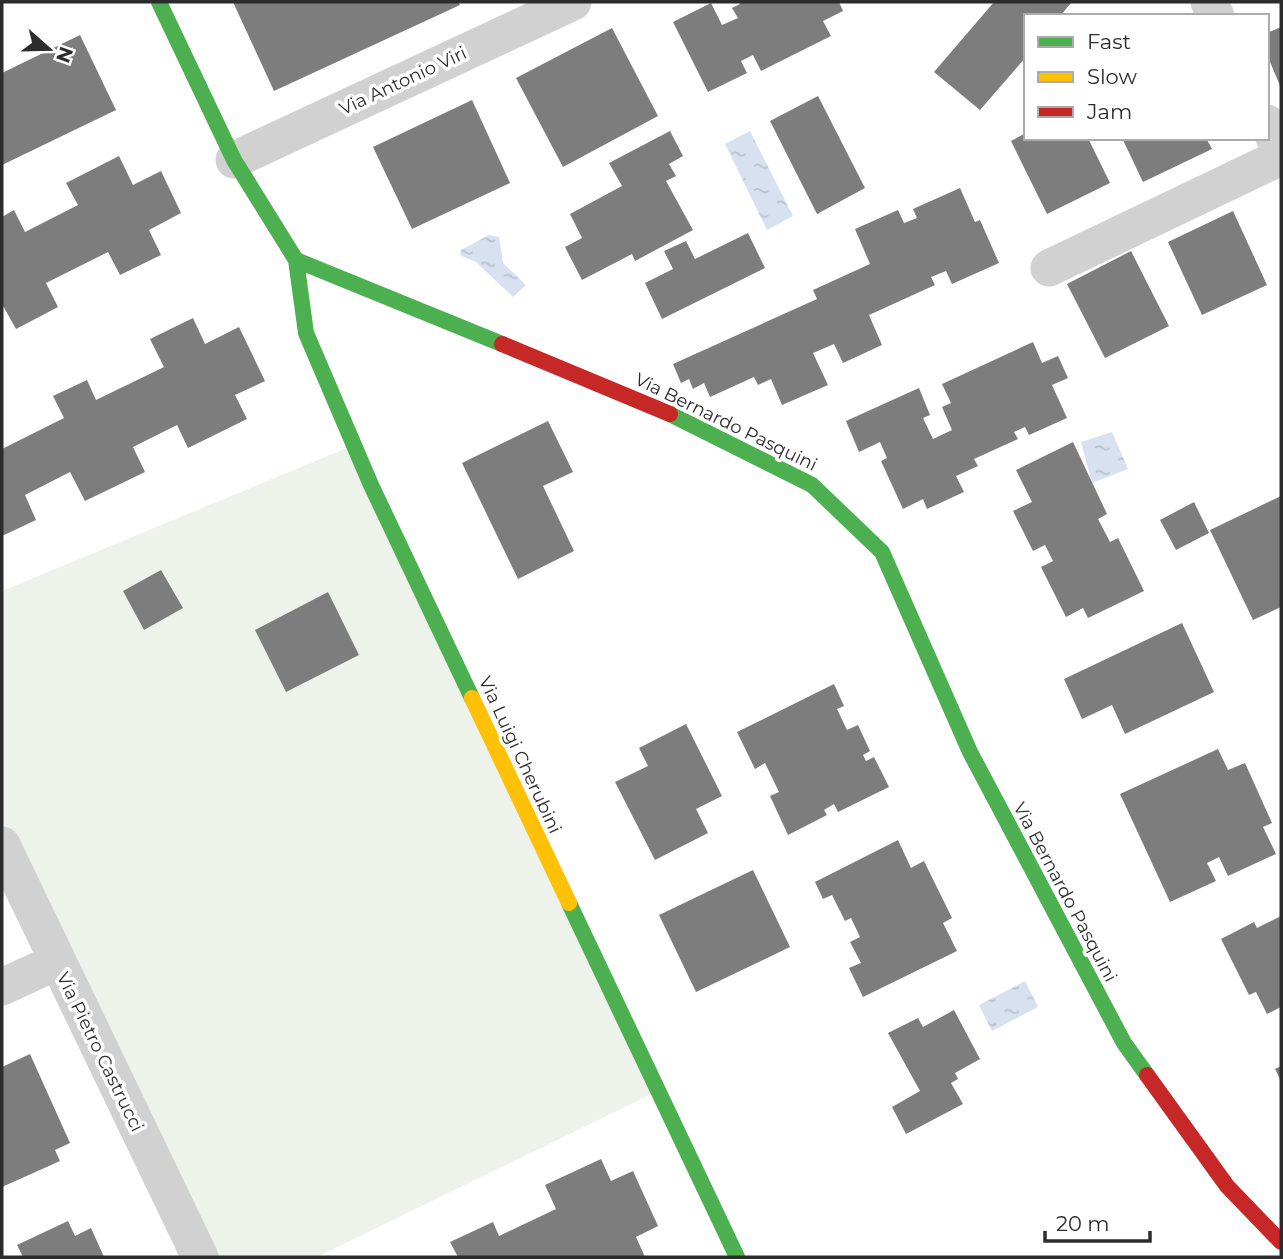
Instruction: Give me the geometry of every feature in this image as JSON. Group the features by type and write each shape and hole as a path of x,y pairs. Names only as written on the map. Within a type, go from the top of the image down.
{"street":[{"path":"159,2 234,160 296,260"},
{"name":"Via Antonio Viri","path":"234,160 573,2"},
{"path":"1269,126 1281,151"},
{"path":"1049,268 1281,157"},
{"name":"Via Bernardo Pasquini","path":"296,260 653,405 812,485 882,552 970,752 1124,1043 1227,1186 1281,1242"},
{"name":"Via Luigi Cherubini","path":"296,260 306,333 367,475 737,1257"},
{"name":"Via Pietro Castrucci","path":"2,845 200,1257"},
{"path":"2,987 56,962"}],"shaded area":[{"path":"354,445 658,1091 317,1257 200,1257 2,840 2,591"}],"water":[{"path":"750,131 793,216 767,230 725,144"},
{"path":"489,235 499,237 503,263 526,285 513,297 476,262 460,255 461,250"},
{"path":"1112,432 1128,469 1092,483 1081,442"},
{"path":"1025,981 1038,1007 992,1031 979,1005"}],"building":[{"path":"233,2 458,2 460,5 274,91"},
{"path":"739,2 839,2 843,11 823,21 831,36 761,71 753,55 741,61 747,73 708,92 673,22 711,3 722,25 738,18 732,8 740,4"},
{"path":"994,2 1071,3 1062,14 1024,14 1024,59 980,110 934,72"},
{"path":"1281,27 1281,88 1269,60 1269,32"},
{"path":"612,28 658,116 563,167 516,78"},
{"path":"80,35 116,110 2,165 2,73"},
{"path":"818,96 865,188 817,214 770,121"},
{"path":"472,100 510,183 412,229 373,147"},
{"path":"670,131 683,156 669,164 676,176 666,181 693,230 635,261 632,254 582,280 565,247 582,238 570,214 622,186 609,163"},
{"path":"1024,134 1024,140 1089,140 1110,183 1047,214 1011,141"},
{"path":"1123,140 1207,140 1212,149 1143,182"},
{"path":"119,156 133,185 161,171 181,213 149,230 161,255 120,275 108,252 46,283 58,307 16,329 2,304 2,217 14,210 25,232 78,205 66,183"},
{"path":"960,188 975,222 980,220 999,263 952,284 946,271 931,277 935,285 869,315 882,345 843,363 834,344 813,353 828,385 782,405 771,379 758,385 754,377 710,397 704,383 693,389 689,379 681,383 673,364 817,299 813,290 870,264 855,229 898,210 904,223 917,218 913,209"},
{"path":"1233,211 1267,285 1202,315 1168,242"},
{"path":"748,233 765,268 662,319 645,283 673,269 664,251 686,241 695,259"},
{"path":"1131,251 1169,326 1105,358 1067,284"},
{"path":"193,318 205,344 239,327 265,381 235,395 247,419 188,448 177,425 133,447 145,472 85,501 70,472 25,495 36,520 2,536 2,449 64,418 53,396 87,380 96,400 164,367 150,339"},
{"path":"1033,342 1042,363 1058,356 1068,378 1052,385 1067,418 1029,435 1025,427 1014,432 1018,439 974,459 978,466 956,476 964,492 927,509 923,499 903,509 881,461 887,458 880,442 859,452 846,421 919,388 930,415 923,418 933,439 952,430 942,407 951,403 942,384"},
{"path":"548,421 573,472 543,486 574,551 518,579 462,463"},
{"path":"1073,442 1107,514 1098,519 1110,542 1118,538 1144,591 1088,618 1083,608 1066,617 1041,567 1053,561 1045,545 1033,551 1013,511 1032,502 1016,470"},
{"path":"1281,496 1281,607 1253,620 1210,530"},
{"path":"1194,502 1209,533 1176,550 1160,520"},
{"path":"161,570 183,608 144,630 123,591"},
{"path":"328,592 359,655 286,692 255,630"},
{"path":"1182,623 1214,692 1125,734 1112,705 1082,719 1064,679"},
{"path":"834,684 844,706 837,709 847,730 858,725 870,751 863,755 866,761 874,757 889,787 838,812 834,804 824,810 827,815 788,835 770,796 779,792 765,763 755,769 737,732"},
{"path":"686,724 722,796 696,809 708,833 655,860 615,782 648,766 639,748"},
{"path":"1218,749 1228,770 1245,763 1272,823 1263,827 1276,854 1228,876 1219,857 1207,863 1216,881 1170,902 1120,794"},
{"path":"898,840 911,868 924,861 952,918 943,923 957,951 863,997 849,968 861,963 850,942 860,937 851,918 845,921 832,895 823,899 815,882"},
{"path":"753,870 790,947 696,992 659,915"},
{"path":"1281,916 1281,1007 1267,1014 1256,992 1249,995 1221,939 1254,922 1257,928"},
{"path":"954,1010 980,1059 955,1073 958,1079 951,1083 963,1104 906,1134 892,1107 920,1091 888,1033 918,1018 923,1027"},
{"path":"30,1054 70,1143 55,1150 60,1161 2,1187 2,1067"},
{"path":"1281,1066 1281,1081 1275,1069"},
{"path":"601,1159 611,1181 633,1171 658,1226 636,1237 645,1257 458,1257 450,1242 493,1222 499,1236 556,1209 545,1185"},
{"path":"68,1221 75,1236 91,1228 104,1257 23,1257 17,1245"}],"traffic: fast":[{"path":"159,2 234,160 296,260 502,344"},
{"path":"296,260 306,333 371,485 472,698"},
{"path":"670,414 812,485 882,552 970,752 1124,1043 1147,1075"},
{"path":"569,903 737,1257"}],"traffic: slow":[{"path":"472,698 569,903"}],"traffic: jam":[{"path":"502,344 670,414"},
{"path":"1147,1075 1227,1186 1281,1242"}]}
